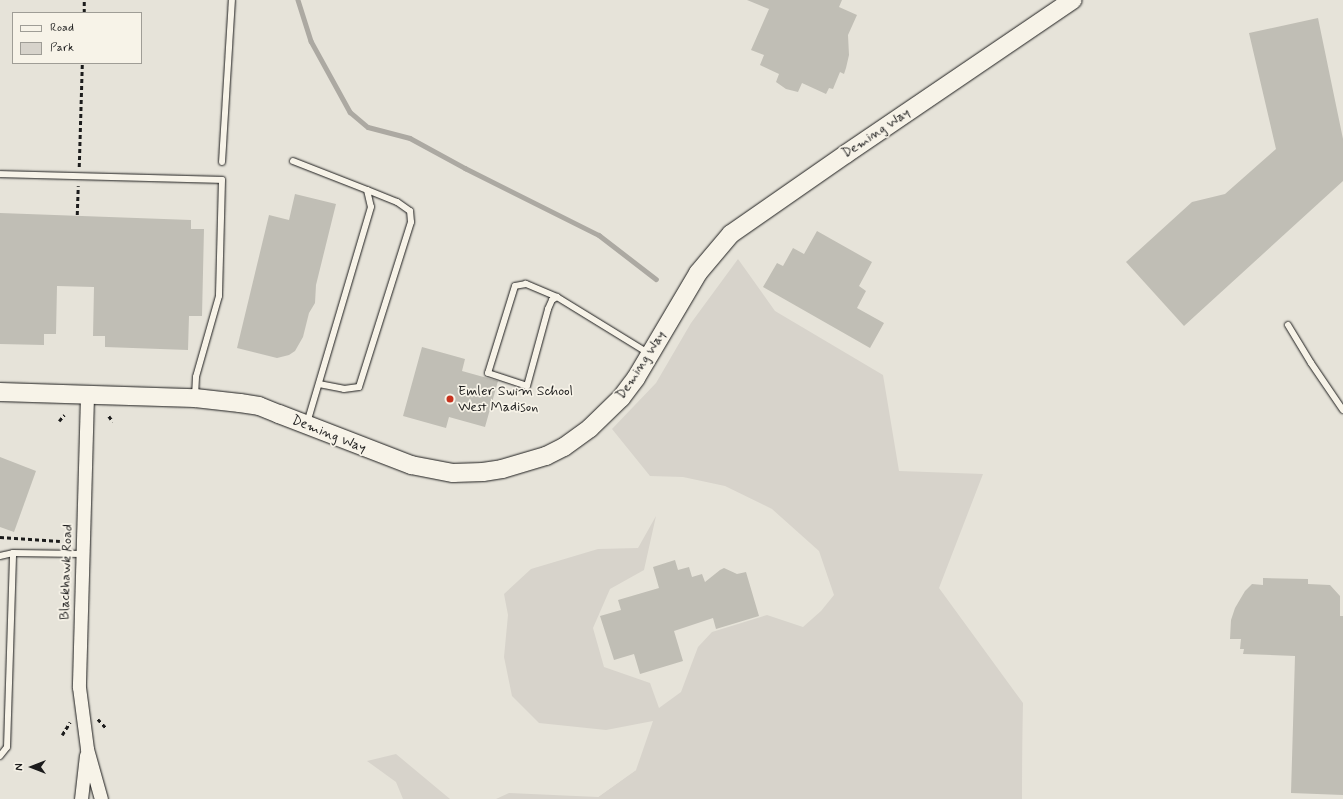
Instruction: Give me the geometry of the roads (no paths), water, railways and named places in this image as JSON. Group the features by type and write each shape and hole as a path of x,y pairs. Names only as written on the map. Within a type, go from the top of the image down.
{"street":[{"name":"Deming Way","path":"0,392 87,396 195,398 259,406 411,466 453,473 482,472 502,469 546,456 564,447 590,428 621,398 650,354 698,273 731,234 758,214 1074,0"},
{"name":"Blackhawk Road","path":"87,396 79,687 86,749 100,799"},
{"name":"Blackhawk Road","path":"81,799 86,749"}],"lane":[{"path":"222,162 232,0"},
{"path":"293,161 397,202 410,211 411,222 359,387 344,389 319,384"},
{"path":"0,174 222,180 219,296 196,377 195,398"},
{"path":"306,424 372,207 367,190"},
{"path":"557,297 552,300 548,309 527,386 488,373 515,286 526,284 557,297 650,354"},
{"path":"1288,325 1311,363 1343,410"},
{"path":"0,556 13,553 82,554"},
{"path":"0,756 7,747 13,553"}],"waterway":[{"path":"298,0 311,41 350,112 368,127 410,138 465,168 599,235 656,279"}],"place":[{"name":"Emler Swim School West Madison","path":"450,399"}]}
